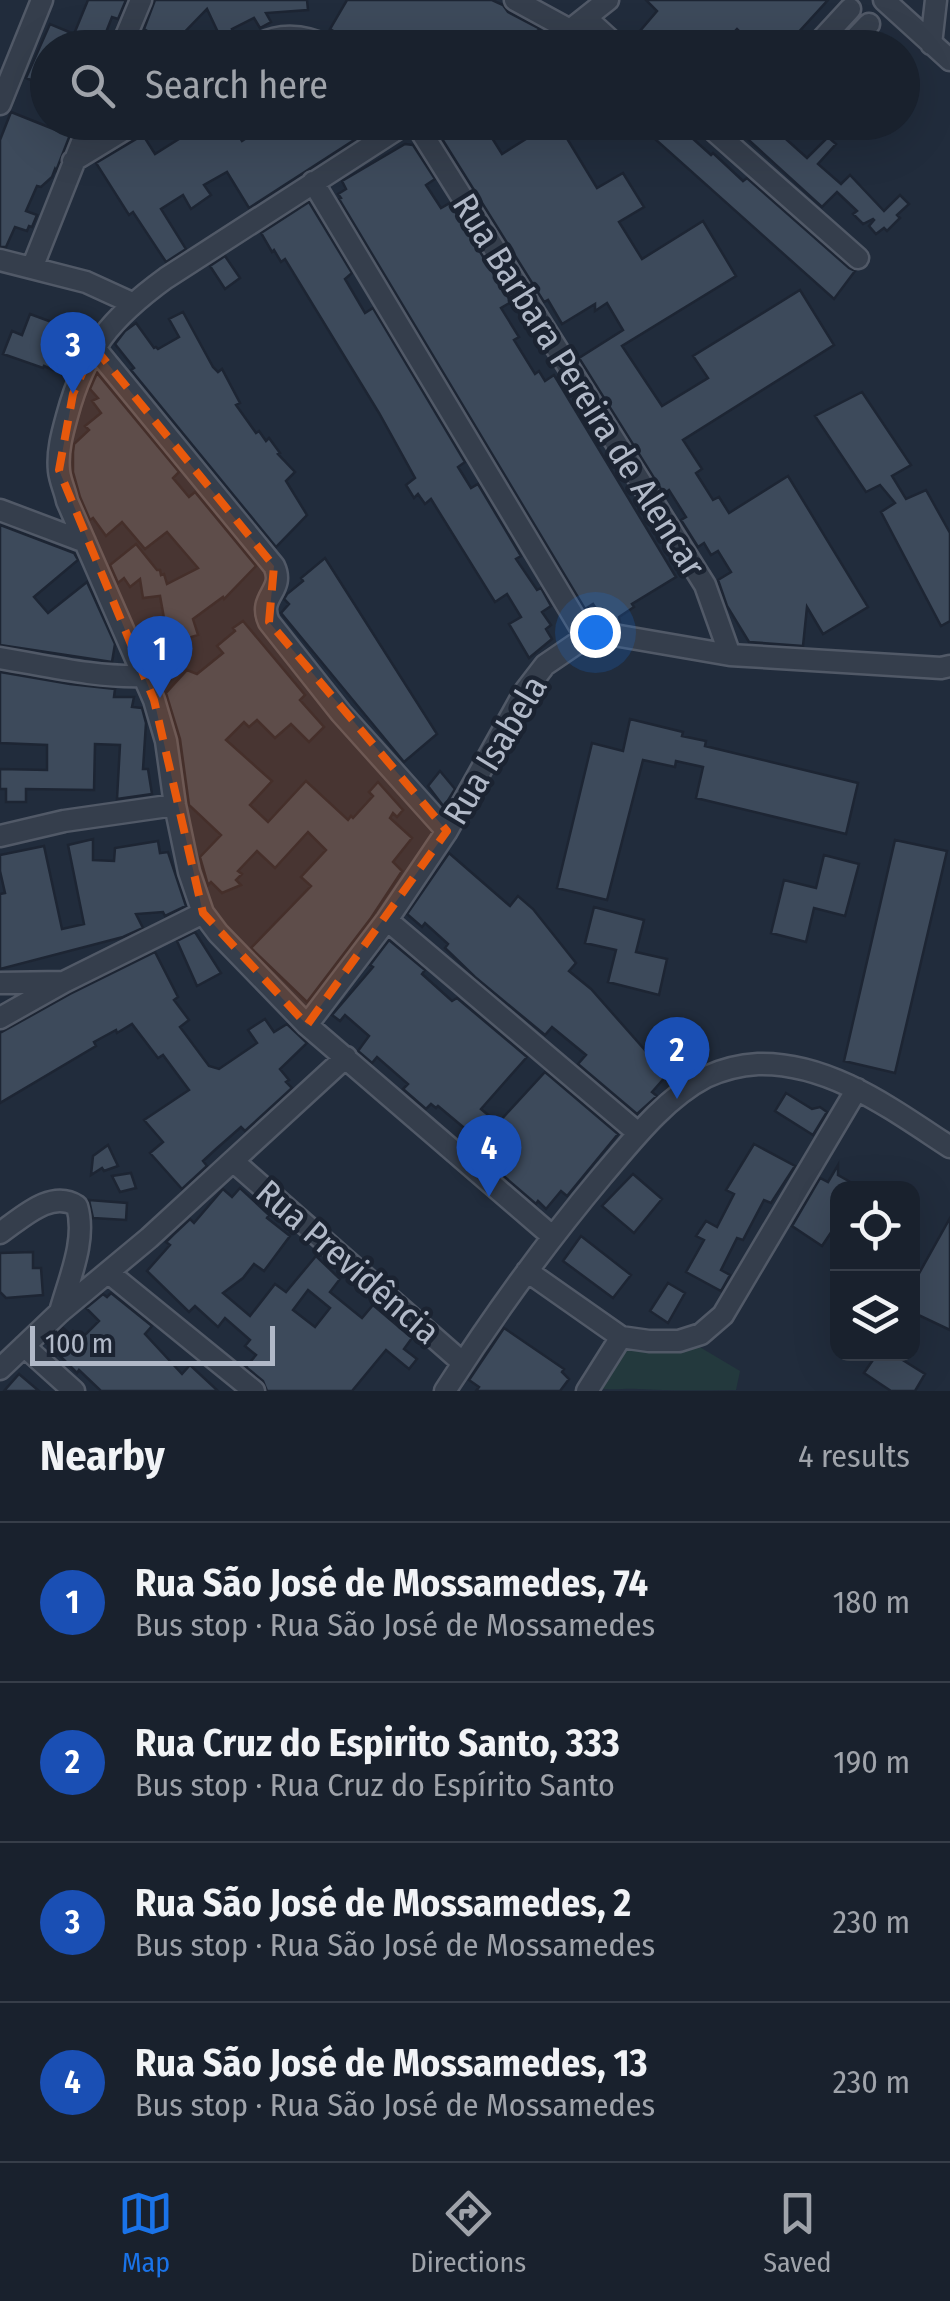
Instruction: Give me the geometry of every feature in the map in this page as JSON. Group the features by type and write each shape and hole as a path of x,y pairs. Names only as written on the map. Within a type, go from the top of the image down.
{"street":[{"path":"0,104 5,78 42,0"},
{"path":"128,30 141,0"},
{"path":"514,0 588,30"},
{"path":"568,30 608,0"},
{"path":"884,0 917,30"},
{"path":"932,44 936,0"},
{"path":"831,30 850,9"},
{"path":"864,30 870,24"},
{"path":"920,33 950,60"},
{"path":"32,268 83,140"},
{"path":"74,162 109,140"},
{"path":"382,140 132,303 94,347 77,381 60,441 59,470 67,501 146,676 166,741 189,872 203,913 218,934 307,1025 552,1236"},
{"name":"Rua Barbara Pereira de Alencar","path":"422,140 705,584 730,654"},
{"path":"724,140 858,258"},
{"path":"313,182 586,636 614,635 730,654 950,666"},
{"path":"0,260 86,282 132,303"},
{"path":"94,347 274,566 277,586 265,604 268,622 341,712 446,830"},
{"path":"0,510 85,542"},
{"name":"Rua Isabela","path":"307,1025 387,920 446,830 525,691 545,666 586,636"},
{"path":"0,658 96,674 146,676"},
{"path":"0,836 64,821 176,806"},
{"path":"0,1018 203,913"},
{"path":"387,920 638,1133"},
{"path":"0,983 64,982"},
{"path":"0,1369 346,1057"},
{"path":"445,1391 552,1236 638,1133 707,1077 739,1066 760,1064 825,1076 857,1089 950,1147"},
{"path":"527,1271 621,1336 649,1342 679,1341 701,1334 723,1315 857,1089"},
{"name":"Rua Previdência","path":"233,1162 463,1364"},
{"path":"0,1233 50,1202 62,1199 78,1206 79,1242 60,1312"},
{"path":"109,1273 254,1391"},
{"path":"587,1391 621,1336"},
{"path":"24,1346 74,1391"}],"highlighted area":[{"path":"94,347 274,566 269,622 447,831 307,1025 203,913 154,700 59,470 73,394"}],"green space":[{"path":"622,1346 698,1346 740,1371 736,1390 598,1388"}],"building":[{"path":"88,0 126,0 118,19 112,17 107,30 76,30"},
{"path":"155,0 307,0 308,10 266,13 271,22 260,28 254,18 232,30 217,30 207,9 187,30 144,29"},
{"path":"347,0 492,0 540,29 332,30"},
{"path":"646,0 828,0 800,30 641,30 657,11"},
{"path":"11,112 30,120 30,140 68,140 56,171 41,187 37,186 26,211 37,215 32,227 27,231 15,227 6,247 0,247 0,140"},
{"path":"135,140 146,140 155,154 177,140 354,140 249,208 227,172 204,185 211,195 191,209 183,195 161,209 186,249 166,262 133,212 129,215 96,163"},
{"path":"443,140 493,140 502,154 524,140 568,140 597,188 623,173 644,207 619,222 642,259 703,221 736,276 622,346 662,406 708,378 693,356 800,290 834,345 683,440 702,469 696,473 713,500 719,497 729,513 788,476 868,607 823,634 807,607 803,646 749,642 727,606 718,580 731,572 718,551 711,555 704,543 698,547 669,490 664,494 579,358 623,330 607,303 595,311 595,304 562,324 548,300 544,302"},
{"path":"656,140 694,140 743,181 747,178 855,271 834,299"},
{"path":"749,140 787,140 807,158 825,140 831,140 836,144 818,164 841,184 850,175 884,211 900,195 909,204 887,231 884,228 876,234 869,226 874,220 863,224 853,214 857,211 837,192 822,207"},
{"path":"405,144 413,145 435,179 426,185 441,208 450,203 511,302 501,308 519,337 514,340 535,374 539,371 545,381 554,375 676,577 632,604 634,607 619,617 620,622 605,622 593,604 585,609 339,199 338,194 346,189 342,181"},
{"path":"309,202 352,273 345,279 365,313 373,308 465,462 458,467 471,488 478,484 521,556 516,559 551,606 542,612 551,625 546,629 552,639 529,658 509,624 521,617 507,594 495,602 431,499 425,504 418,494 414,498 406,485 415,478 379,413 285,259 281,262 261,233"},
{"path":"225,256 240,278 225,289 210,266"},
{"path":"183,312 213,367 218,372 222,369 240,403 236,405 256,433 259,431 266,441 269,438 295,472 286,481 307,515 276,547 131,370 134,368 115,344 136,323 158,349 179,337 169,319"},
{"path":"30,314 68,328 53,370 3,354 12,331 22,335"},
{"path":"97,373 179,472 173,478 189,497 195,492 256,566 224,599 193,619 198,635 168,640 160,596 143,598 140,579 130,587 124,578 118,583 110,565 136,544 164,574 167,584 198,568 167,532 145,549 122,522 106,536 93,518 90,520 80,497 73,472 74,444 89,430 85,426 101,413 92,401 98,398 90,389"},
{"path":"862,392 911,465 892,476 906,499 926,490 950,533 950,621 941,626 881,512 895,503 880,485 866,492 815,416"},
{"path":"0,525 74,553 78,560 34,597 48,613 87,582 115,644 112,662 0,645"},
{"path":"325,558 437,734 404,762 281,613 289,604 284,599 287,594"},
{"path":"243,621 305,695 300,700 324,727 309,742 291,724 275,738 257,720 249,727 244,722 226,740 272,781 250,805 268,822 306,781 348,820 373,796 369,792 378,782 403,810 390,818 412,838 393,862 402,871 307,1002 251,948 311,886 301,877 326,850 308,832 275,868 257,851 238,871 242,874 236,880 241,885 222,893 211,882 208,885 200,857 221,835 189,805 180,739 166,693 187,670 197,674 223,653 217,646"},
{"path":"0,672 115,689 114,697 134,697 132,707 142,708 146,723 143,769 148,769 152,794 117,799 120,745 95,744 94,790 26,789 26,802 6,802 6,789 0,789 0,769 47,770 47,745 0,743"},
{"path":"630,719 683,732 682,736 706,741 705,746 858,783 846,834 696,798 703,767 676,761 675,767 643,760 607,900 557,888 592,743 623,751"},
{"path":"440,771 455,789 444,807 428,786"},
{"path":"93,839 93,860 114,861 115,848 158,841 160,853 168,852 186,906 165,916 163,912 136,914 143,928 123,937 0,969 0,894 5,893 0,855 44,846 62,929 84,924 68,845"},
{"path":"895,840 947,851 895,1073 844,1061"},
{"path":"449,853 510,906 518,896 533,909 576,963 569,971 591,989 667,1075 652,1092 657,1096 637,1114 578,1064 586,1055 552,1027 545,1035 475,977 425,923 422,927 407,914"},
{"path":"824,855 859,864 845,916 814,908 806,942 771,933 784,880 816,888"},
{"path":"594,907 644,920 636,952 667,959 659,995 608,982 616,950 585,943"},
{"path":"195,932 221,973 197,986 177,941"},
{"path":"389,940 425,970 422,974 452,1001 457,998 527,1057 481,1109 498,1123 545,1072 618,1134 567,1196 561,1191 546,1209 538,1201 536,1204 462,1140 469,1132 438,1106 431,1104 426,1109 403,1089 408,1084 377,1057 372,1063 358,1051 369,1036 345,1015 340,1021 332,1015 373,967 370,965"},
{"path":"155,952 178,997 174,1000 189,1020 180,1027 209,1066 219,1069 257,1043 248,1030 265,1019 274,1032 287,1024 307,1043 280,1069 292,1088 245,1131 241,1127 216,1149 203,1161 207,1166 182,1189 150,1153 163,1142 144,1120 189,1090 163,1055 158,1058 132,1024 94,1042 96,1046 0,1103 0,1033"},
{"path":"786,1093 812,1109 820,1107 827,1112 813,1135 775,1111"},
{"path":"754,1144 795,1166 771,1203 764,1200 743,1240 737,1238 721,1270 730,1275 721,1291 686,1272 704,1240 696,1236 706,1221 717,1227 734,1194 726,1190"},
{"path":"108,1145 118,1166 104,1171 102,1168 91,1175 93,1156"},
{"path":"838,1165 838,1175 849,1181 830,1181 830,1234 822,1246 792,1226 820,1178 828,1182"},
{"path":"131,1173 136,1188 120,1192 112,1176"},
{"path":"633,1174 662,1199 634,1233 602,1206"},
{"path":"240,1188 290,1236 264,1271 254,1264 223,1293 250,1316 275,1284 286,1292 316,1256 340,1279 330,1292 362,1318 373,1305 412,1338 404,1349 417,1359 409,1369 386,1350 352,1391 267,1391 263,1381 246,1367 256,1355 245,1346 250,1340 225,1318 218,1327 195,1306 189,1312 147,1271 170,1245 166,1242 190,1219 194,1223 223,1189 232,1197","holes":["308,1290 330,1308 315,1327 293,1310"]},
{"path":"89,1200 127,1203 126,1220 93,1218"},
{"path":"950,1218 950,1330 920,1316 920,1272"},
{"path":"581,1236 631,1275 613,1298 563,1261"},
{"path":"33,1252 33,1268 41,1268 43,1295 6,1298 0,1292 0,1253"},
{"path":"668,1283 685,1293 668,1323 650,1311"},
{"path":"111,1293 152,1326 145,1334 182,1374 190,1365 218,1391 101,1391 79,1370 77,1373 47,1343 63,1328 81,1339 99,1321 86,1308 103,1294 107,1297"},
{"path":"504,1328 564,1369 562,1372 569,1379 560,1391 476,1391 479,1387 469,1380"},
{"path":"872,1361 904,1361 925,1374 915,1391 891,1391 864,1373"},
{"path":"19,1374 39,1391 4,1391"}],"place":[{"name":"Rua São José de Mossamedes, 2","path":"73,394"},
{"name":"Rua São José de Mossamedes, 74","path":"160,698"},
{"name":"Rua Cruz do Espirito Santo, 333","path":"677,1099"},
{"name":"Rua São José de Mossamedes, 13","path":"489,1197"}]}
